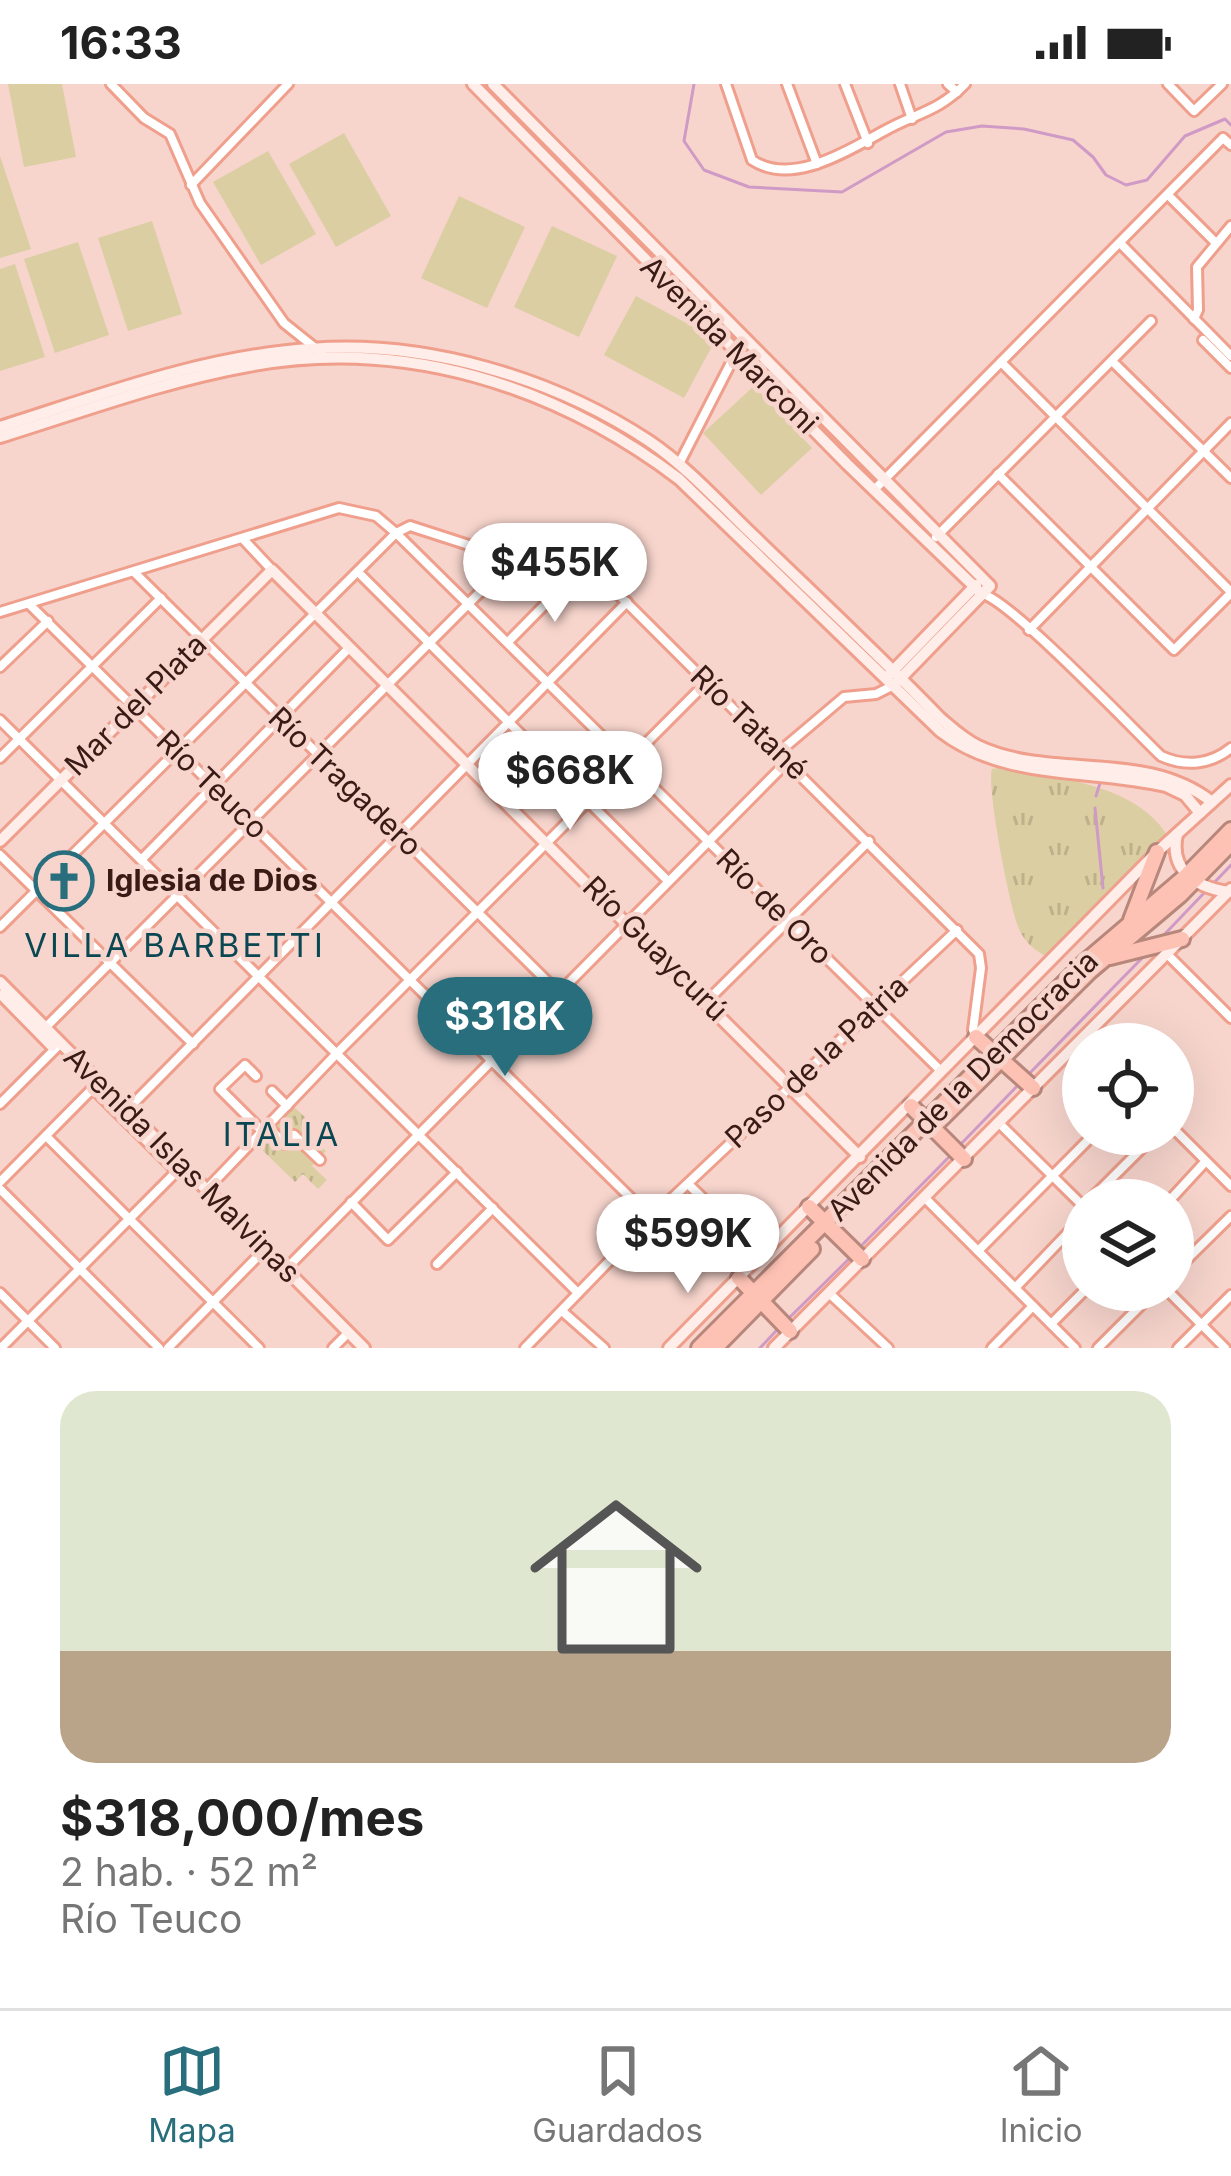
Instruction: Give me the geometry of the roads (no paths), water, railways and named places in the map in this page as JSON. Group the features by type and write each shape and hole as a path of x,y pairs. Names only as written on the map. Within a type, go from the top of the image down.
{"highway":[{"name":"Avenida de la Democracia","path":"715,1348 758,1298 1130,922 1190,879 1231,830"},
{"name":"Avenida de la Democracia","path":"999,1056 1231,843"},
{"path":"1130,922 1157,852"},
{"path":"1105,958 1156,950 1182,939"},
{"path":"976,1036 1033,1088"},
{"path":"911,1106 964,1159"},
{"path":"809,1207 862,1259"},
{"path":"739,1277 790,1331"},
{"name":"Avenida de la Democracia","path":"700,1348 758,1298"}],"street":[{"path":"112,84 143,118 170,134 190,186 284,323 315,348"},
{"path":"190,186 288,84"},
{"name":"Avenida Marconi","path":"473,84 556,171 1161,756 1189,764 1215,758 1231,748"},
{"path":"726,84 752,160 772,168 817,164 868,143 944,105 961,88 948,84"},
{"path":"787,84 817,164"},
{"path":"845,84 868,143"},
{"path":"900,84 912,119"},
{"path":"1168,84 1195,111 1222,84"},
{"path":"492,104 497,89"},
{"name":"Avenida Marconi","path":"497,89 741,346"},
{"path":"879,485 1227,141"},
{"path":"556,171 567,159"},
{"path":"1168,195 1215,242"},
{"path":"1195,319 1197,267 1231,226"},
{"path":"1116,247 1230,352"},
{"path":"934,539 1151,321"},
{"path":"1203,340 1231,368"},
{"path":"679,464 741,346"},
{"path":"0,427 197,367 315,348 411,352 509,376 620,424 679,464 940,731 977,756 1166,786 1185,795 1200,813"},
{"path":"0,437 181,382 263,363 372,358 459,371 546,398 640,449 679,479 889,674 975,745 1011,756 1171,778 1212,802"},
{"path":"1112,361 1231,478"},
{"path":"998,474 1174,650 1231,593 1001,362"},
{"path":"1029,630 1231,423"},
{"name":"Río de Oro","path":"244,540 339,508 376,515 399,530 942,1072"},
{"name":"Río Tatané","path":"399,530 410,526 617,593 979,954 976,1036"},
{"path":"0,927 399,530"},
{"path":"0,613 244,540"},
{"name":"Río Guaycurú","path":"244,540 860,1156"},
{"path":"46,1028 513,559"},
{"name":"Mar del Plata","path":"0,842 272,570"},
{"name":"Río Tragadero","path":"133,571 558,992"},
{"path":"358,572 668,881"},
{"path":"508,642 571,578"},
{"path":"779,752 844,697 876,694 889,674 984,588"},
{"path":"0,758 161,598"},
{"path":"124,1113 627,602"},
{"name":"Río Teuco","path":"29,604 651,1218"},
{"path":"0,667 48,621"},
{"path":"142,860 349,648"},
{"path":"207,1189 707,682"},
{"path":"0,720 578,1293"},
{"path":"284,1271 788,760"},
{"name":"Avenida de la Democracia","path":"669,1348 1157,852 1231,785"},
{"path":"1177,834 1177,859 1190,879 1230,891 1182,939"},
{"path":"707,1001 869,841"},
{"path":"0,855 194,1044"},
{"name":"Paso de la Patria","path":"524,1348 651,1218 957,930"},
{"path":"1156,950 1231,1018"},
{"name":"Avenida de la Democracia","path":"1099,1023 1156,950"},
{"name":"Avenida Islas Malvinas","path":"0,987 46,1028 58,1047"},
{"name":"Avenida Islas Malvinas","path":"0,987 264,1250"},
{"path":"0,1104 58,1047"},
{"name":"Avenida de la Democracia","path":"774,1348 1062,1062"},
{"path":"256,1076 245,1065 220,1090 285,1144 294,1135 320,1160"},
{"path":"97,1085 0,1185 80,1268 164,1348 264,1250"},
{"path":"272,1091 287,1106"},
{"path":"999,1123 1062,1184"},
{"path":"46,1136 259,1348"},
{"path":"1194,1149 1231,1186"},
{"path":"978,1251 1074,1155"},
{"path":"1110,1179 1135,1155"},
{"path":"1189,1179 1206,1161"},
{"path":"1,1348 180,1168"},
{"name":"Avenida Islas Malvinas","path":"180,1168 207,1189 346,1336 364,1348"},
{"path":"351,1202 388,1240 457,1172"},
{"path":"688,1184 761,1254"},
{"path":"925,1198 1075,1348"},
{"path":"437,1264 493,1208"},
{"path":"1194,1252 1231,1216"},
{"path":"1015,1288 1062,1239"},
{"path":"829,1293 888,1348"},
{"path":"0,1294 55,1348"},
{"path":"1178,1348 1231,1295"},
{"path":"992,1348 1034,1306"},
{"path":"562,1311 604,1348"},
{"path":"1052,1324 1064,1311"},
{"path":"1098,1348 1135,1311"},
{"path":"1189,1311 1226,1348"},
{"path":"333,1348 346,1336"},
{"name":"Avenida Islas Malvinas","path":"346,1336 353,1348"}],"waterway":[{"path":"694,84 684,141 704,170 749,187 842,192 946,132 982,126 1073,140 1106,175 1126,185 1147,180 1185,136 1225,119 1231,125"},
{"path":"1096,796 1100,783"},
{"path":"1095,808 1103,888"},
{"path":"1211,886 1231,865"},
{"path":"1161,938 1205,892"},
{"path":"1027,1076 1146,954"},
{"path":"2,1095 44,1052"},
{"path":"960,1145 1020,1083"},
{"path":"863,1244 948,1158"},
{"path":"790,1317 850,1258"},
{"path":"760,1348 776,1331"}],"place":[{"name":"Iglesia de Dios","path":"64,881"}],"district":[{"name":"VILLA BARBETTI","path":"175,945"},
{"name":"ITALIA","path":"282,1134"}]}
